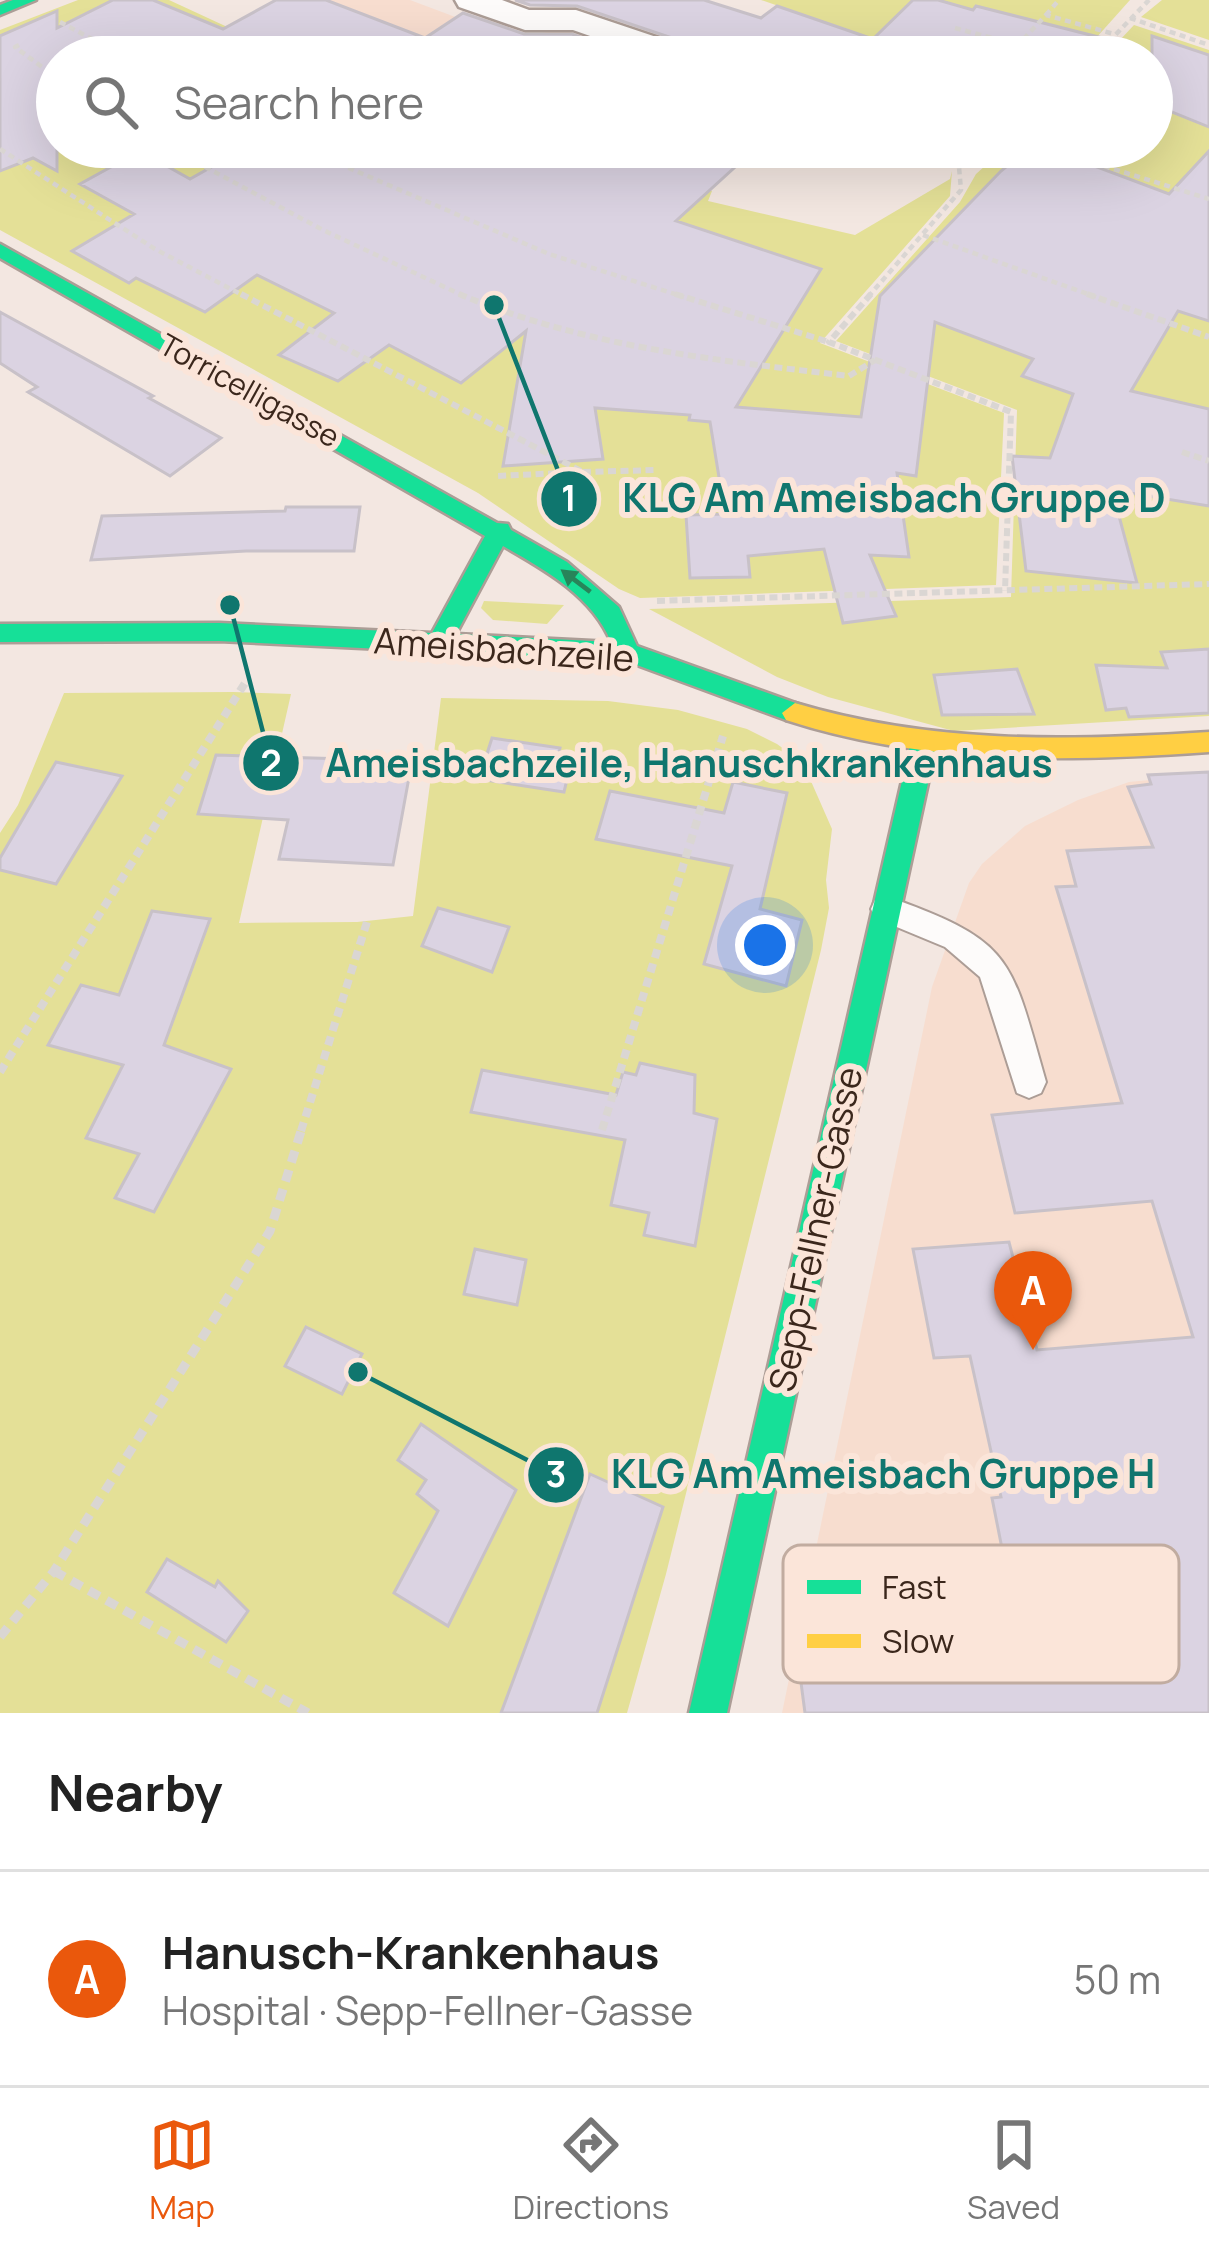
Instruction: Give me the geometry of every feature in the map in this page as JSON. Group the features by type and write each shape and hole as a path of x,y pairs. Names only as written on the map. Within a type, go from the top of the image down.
{"street":[{"path":"471,0 525,20 576,20 622,36"},
{"name":"Torricelligasse","path":"0,250 500,530 606,603 625,636 627,652"},
{"path":"440,641 500,530"},
{"name":"Ameisbachzeile","path":"0,633 219,632 627,652 843,728 923,746 1032,752 1209,742"},
{"name":"Sepp-Fellner-Gasse","path":"708,1713 923,746"}],"lane":[{"path":"886,909 952,931 976,946 997,970 1029,1082"}],"path":[{"path":"1026,36 1059,0"},
{"path":"1046,15 1114,34 1149,0"},
{"path":"14,5 44,11 85,36"},
{"path":"1130,19 1209,45"},
{"path":"48,32 64,25"},
{"path":"955,28 985,36"},
{"path":"31,40 15,47 36,62"},
{"path":"0,149 155,249 584,472"},
{"path":"208,168 317,226 539,324 649,351 848,376 875,360"},
{"path":"341,168 549,254 829,342 1012,412 1005,591"},
{"path":"829,342 955,200 963,179 959,168"},
{"path":"1111,168 1209,199"},
{"path":"923,235 1209,337"},
{"path":"1182,452 1209,460"},
{"path":"446,500 471,494 490,477 656,470"},
{"path":"684,601 1209,584"},
{"path":"0,1072 245,683"},
{"path":"602,1130 727,723"},
{"path":"0,1636 53,1571 270,1231 368,922"},
{"path":"53,1571 308,1713"}],"shaded area":[{"path":"78,0 169,0 247,36 36,36 36,168 611,168 698,186 712,191 708,201 855,235 950,179 952,171 950,196 820,343 1004,413 996,585 640,598 619,589 478,493 0,230 0,30"},
{"path":"276,0 410,0 506,36 246,36 226,27"},
{"path":"761,0 1130,0 1098,36 865,36"},
{"path":"1162,0 1209,0 1209,40 1141,17"},
{"path":"1134,25 1167,36 1124,36"},
{"path":"562,29 582,36 528,36"},
{"path":"1173,38 1209,50 1209,716 954,731 828,697 777,677 649,609 1011,597 1017,410 836,341 960,202 983,168 1173,168"},
{"path":"484,601 564,605 547,624 493,620 481,608"},
{"path":"64,693 291,694 239,923 357,922 413,916 441,698 608,701 678,710 747,729 803,763 832,829 826,880 829,908 821,950 627,1713 0,1713 0,833 18,805"},
{"path":"1209,774 1209,1713 782,1713 788,1683 1179,1683 1179,1545 817,1545 932,987 969,883 982,864 1025,826 1129,782"}],"building":[{"path":"113,0 153,0 223,29 276,0 326,0 420,36 36,36 36,160 0,171 0,36 57,11 57,28"},
{"path":"515,0 704,0 761,18 777,6 864,36 666,36 577,6"},
{"path":"913,0 938,0 1094,36 876,36"},
{"path":"463,13 524,34 578,36 428,36"},
{"path":"1173,43 1209,55 1209,127 1173,112"},
{"path":"1209,151 1209,321 1178,311 1131,391 1209,409 1209,506 1112,490 1137,583 1026,571 1012,456 1050,458 1073,394 1022,376 1033,359 935,322 916,476 897,473 909,557 870,555 896,616 843,623 824,549 748,556 750,577 690,578 686,515 725,514 710,422 689,420 690,415 595,408 603,459 503,466 526,331 461,383 389,345 338,381 279,355 334,313 257,275 205,312 136,278 129,283 72,251 134,214 80,184 109,168 170,168 190,179 210,168 734,168 676,221 821,269 736,407 861,417 880,296 1005,168 1100,168 1169,194"},
{"path":"0,312 221,438 170,476 28,392 37,387 0,363"},
{"path":"286,507 360,507 354,551 246,551 91,560 102,516 285,511"},
{"path":"1209,649 1209,713 1129,717 1126,708 1106,710 1096,665 1167,668 1161,652"},
{"path":"1017,669 1034,714 942,715 934,675"},
{"path":"492,738 573,754 564,792 479,779"},
{"path":"216,755 412,761 393,865 279,859 288,820 198,814"},
{"path":"56,762 122,776 56,884 0,870 0,858"},
{"path":"1209,772 1209,1713 805,1713 801,1683 1179,1683 1179,1545 1001,1545 992,1498 1001,1497 970,1356 934,1358 913,1249 1009,1242 1037,1350 1193,1337 1152,1201 1015,1213 992,1115 1122,1103 1056,887 1076,886 1067,851 1153,847 1128,787 1151,784 1148,775"},
{"path":"733,782 787,793 760,909 802,920 786,986 704,964 732,866 596,839 610,791 724,813"},
{"path":"438,908 509,927 492,972 422,946"},
{"path":"152,911 210,919 164,1045 231,1069 154,1212 115,1198 139,1154 86,1138 123,1065 48,1045 81,985 119,995"},
{"path":"640,1063 695,1075 694,1113 717,1119 695,1246 644,1235 649,1213 611,1205 625,1140 471,1112 482,1070 616,1095 623,1072 636,1075"},
{"path":"475,1249 526,1260 517,1305 464,1294"},
{"path":"306,1327 362,1354 342,1394 285,1366"},
{"path":"421,1424 516,1490 448,1626 394,1593 438,1511 417,1494 426,1480 398,1460"},
{"path":"590,1474 663,1507 597,1713 501,1713"},
{"path":"167,1559 215,1587 218,1581 248,1611 226,1642 147,1592"}],"traffic: fast":[{"path":"0,10 28,0"},
{"path":"0,250 559,568 611,613 627,652"},
{"path":"440,641 500,530"},
{"path":"0,633 219,632 627,652 795,713"},
{"path":"708,1713 923,746"}],"traffic: slow":[{"path":"795,713 897,739 1000,749 1209,742"}],"place":[{"name":"KLG Am Ameisbach Gruppe D","path":"494,305"},
{"name":"Ameisbachzeile, Hanuschkrankenhaus","path":"230,605"},
{"name":"Hanusch-Krankenhaus","path":"1033,1350"},
{"name":"KLG Am Ameisbach Gruppe H","path":"358,1372"}]}
